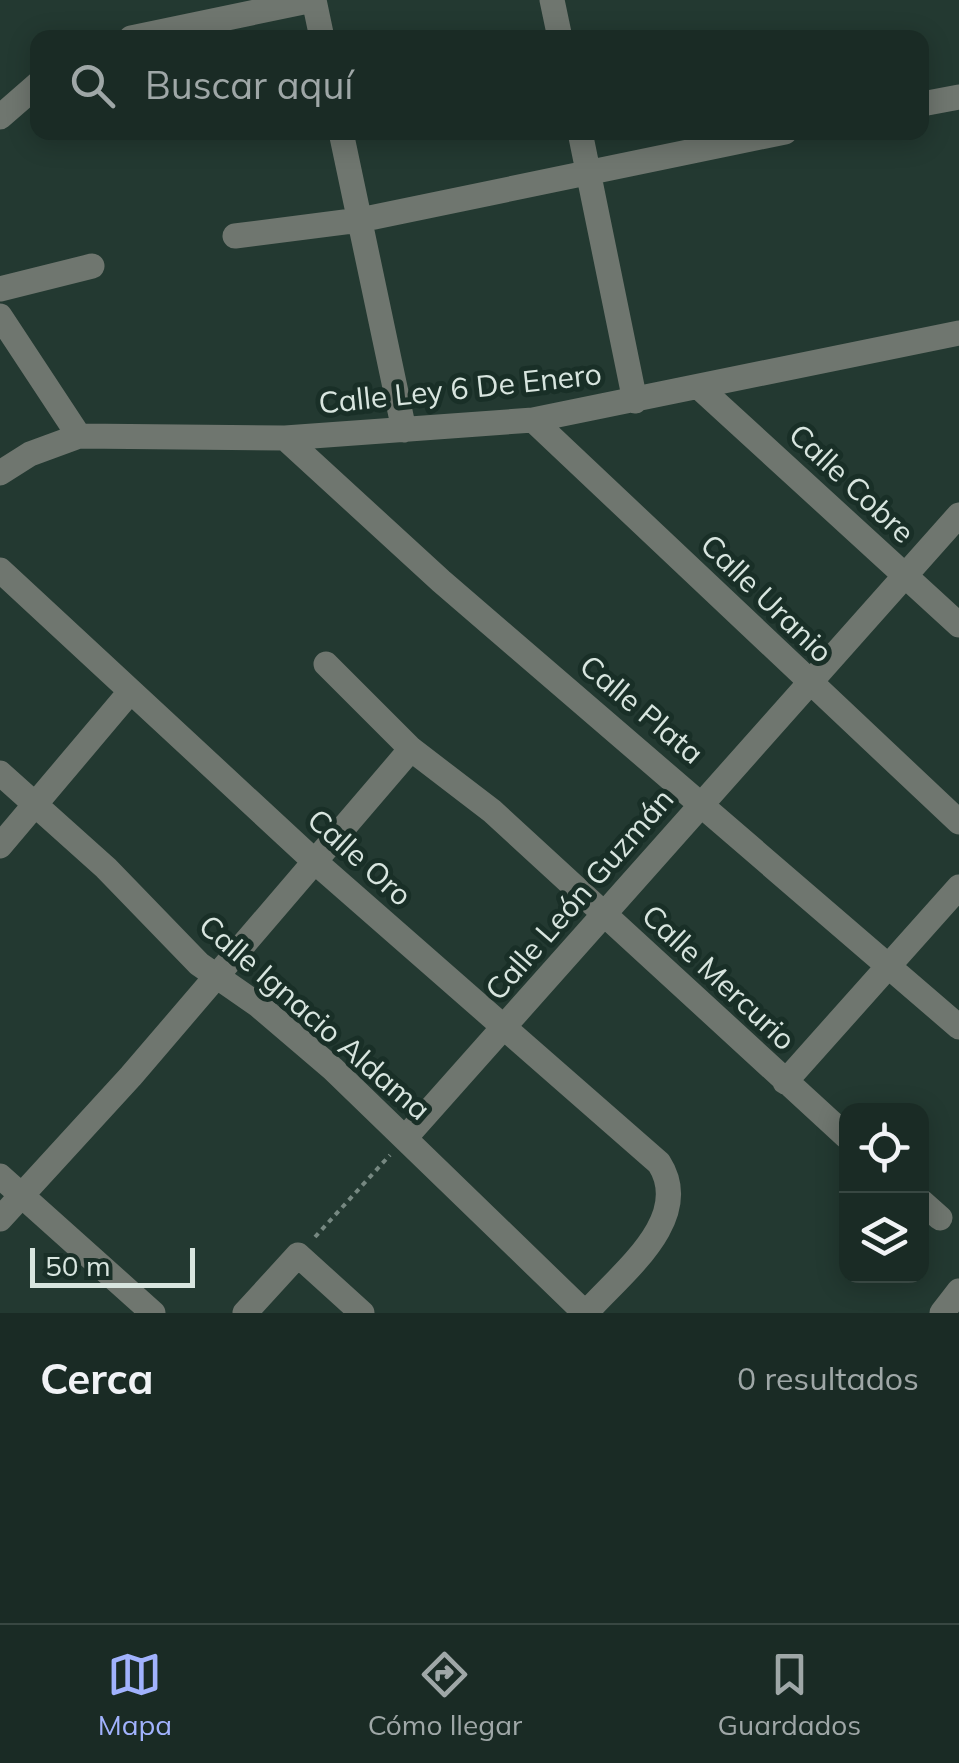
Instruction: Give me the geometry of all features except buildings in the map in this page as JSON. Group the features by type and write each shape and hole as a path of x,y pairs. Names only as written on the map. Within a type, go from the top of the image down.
{"street":[{"path":"170,30 314,0 320,30"},
{"path":"552,0 558,30"},
{"path":"0,117 30,91"},
{"path":"929,103 959,97"},
{"path":"344,140 404,430"},
{"path":"582,140 636,401"},
{"path":"235,236 360,220 747,140"},
{"path":"0,289 92,266"},
{"path":"0,316 80,436 30,454 0,473"},
{"name":"Calle Ley 6 De Enero","path":"80,436 285,438 533,420 959,333"},
{"name":"Calle Cobre","path":"700,388 959,625"},
{"name":"Calle Uranio","path":"533,420 959,822"},
{"name":"Calle Plata","path":"285,438 441,581 959,1027"},
{"name":"Calle León Guzmán","path":"406,1138 959,515"},
{"name":"Calle Oro","path":"0,570 314,860 660,1163 672,1192 668,1214 658,1231 585,1313"},
{"name":"Calle Mercurio","path":"326,664 411,749 492,811 839,1130"},
{"path":"0,846 130,692"},
{"path":"0,1219 216,977 411,749"},
{"name":"Calle Ignacio Aldama","path":"0,773 216,977 258,1005 333,1069 585,1313"},
{"path":"784,1082 959,887"},
{"path":"0,1176 153,1313"},
{"path":"245,1313 298,1255 362,1313"},
{"path":"942,1313 959,1291"}],"path":[{"path":"298,1255 406,1138"}]}
